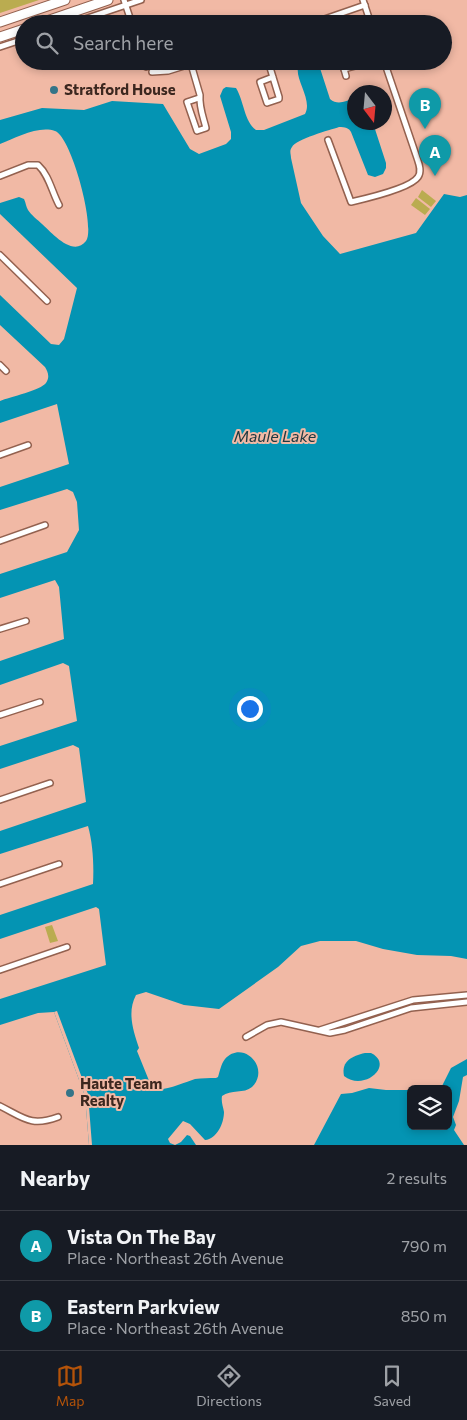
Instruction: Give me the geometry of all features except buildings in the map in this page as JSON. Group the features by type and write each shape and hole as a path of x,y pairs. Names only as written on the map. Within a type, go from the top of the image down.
{"main road":[{"path":"21,15 66,0"},
{"path":"64,15 108,0"},
{"path":"0,22 15,17"},
{"path":"0,36 15,31"}],"street":[{"path":"92,15 125,2 141,0"},
{"path":"125,2 129,15"},
{"path":"332,15 364,2 369,15"},
{"path":"0,47 15,42"},
{"path":"152,72 171,70"},
{"path":"193,70 200,98 199,104 206,128 196,130 188,102 200,98"},
{"path":"271,70 280,99 266,102 260,82 273,77"},
{"path":"344,70 346,76"},
{"path":"328,140 351,202 396,189 414,181 418,176 420,168 418,158 387,70"},
{"path":"0,176 28,165 38,165 45,173 59,205"},
{"path":"0,255 47,301"},
{"path":"0,365 6,371"},
{"path":"0,455 28,445"},
{"path":"0,541 45,525"},
{"path":"0,629 26,621"},
{"path":"0,715 40,702"},
{"path":"0,800 50,783"},
{"path":"0,884 58,864"},
{"path":"0,970 67,947"},
{"path":"320,1030 413,1000 467,995"},
{"path":"246,1037 267,1026 281,1022 330,1033 338,1032 411,1008 467,1002"},
{"path":"0,1106 32,1122 42,1122 58,1117"}],"shaded area":[{"path":"0,0 39,0 0,13"},
{"path":"422,190 436,201 431,207 418,197"},
{"path":"416,198 430,209 425,215 411,205"},
{"path":"52,925 58,941 50,943 45,927"}],"water":[{"name":"Maule Lake","path":"298,70 321,70 330,99 339,103 347,100 347,129 339,127 306,138 295,144 290,151 301,203 323,236 340,254 416,233 444,194 460,197 467,195 467,959 451,956 417,955 383,949 356,941 320,941 301,946 278,967 219,1009 184,1005 146,992 136,995 131,1014 133,1028 139,1048 137,1051 152,1088 162,1089 195,1079 216,1078 225,1059 239,1052 252,1058 257,1065 257,1080 252,1087 222,1096 224,1116 221,1125 213,1137 205,1140 190,1124 183,1121 168,1139 170,1143 175,1145 89,1145 85,1096 54,1012 38,1013 0,1025 0,999 106,965 99,909 96,907 0,939 0,915 93,884 93,869 92,847 88,826 0,854 0,831 86,802 79,748 73,745 0,769 0,746 77,721 69,666 63,663 0,685 0,661 64,639 59,587 55,580 0,598 0,574 67,552 79,530 77,502 73,492 67,489 0,510 0,487 69,464 57,404 0,423 0,401 43,386 47,381 48,373 45,367 0,325 0,295 51,344 59,345 64,339 77,288 0,214 0,203 19,197 24,199 27,209 31,214 62,242 75,247 86,241 88,219 85,201 74,164 68,148 61,137 55,131 42,130 27,133 0,144 0,120 42,108 84,110 112,101 163,104 190,149 199,154 226,144 231,139 231,132 220,96 223,89 226,87 236,88 252,126 256,130 264,130 305,114 307,108 305,94 299,79"},
{"name":"Maule Lake","path":"349,130 375,130 386,163 383,174 375,177 368,175"},
{"path":"365,1053 371,1053 378,1058 380,1064 374,1075 360,1081 344,1076 344,1066 348,1060"},
{"path":"467,1059 467,1075 463,1077 459,1101 453,1117 456,1125 454,1130 464,1145 314,1145 341,1094 369,1088 407,1090 407,1130 452,1130 452,1085 442,1085 451,1068"},
{"path":"187,1135 190,1136 196,1145 175,1145 181,1142"}],"pier":[{"path":"57,1011 88,1094 92,1145 89,1145 85,1096 54,1012"}],"place":[{"name":"Stratford House","path":"54,90"},
{"name":"Eastern Parkview","path":"425,129"},
{"name":"Vista On The Bay","path":"435,176"},
{"name":"Haute Team Realty","path":"70,1093"}]}
